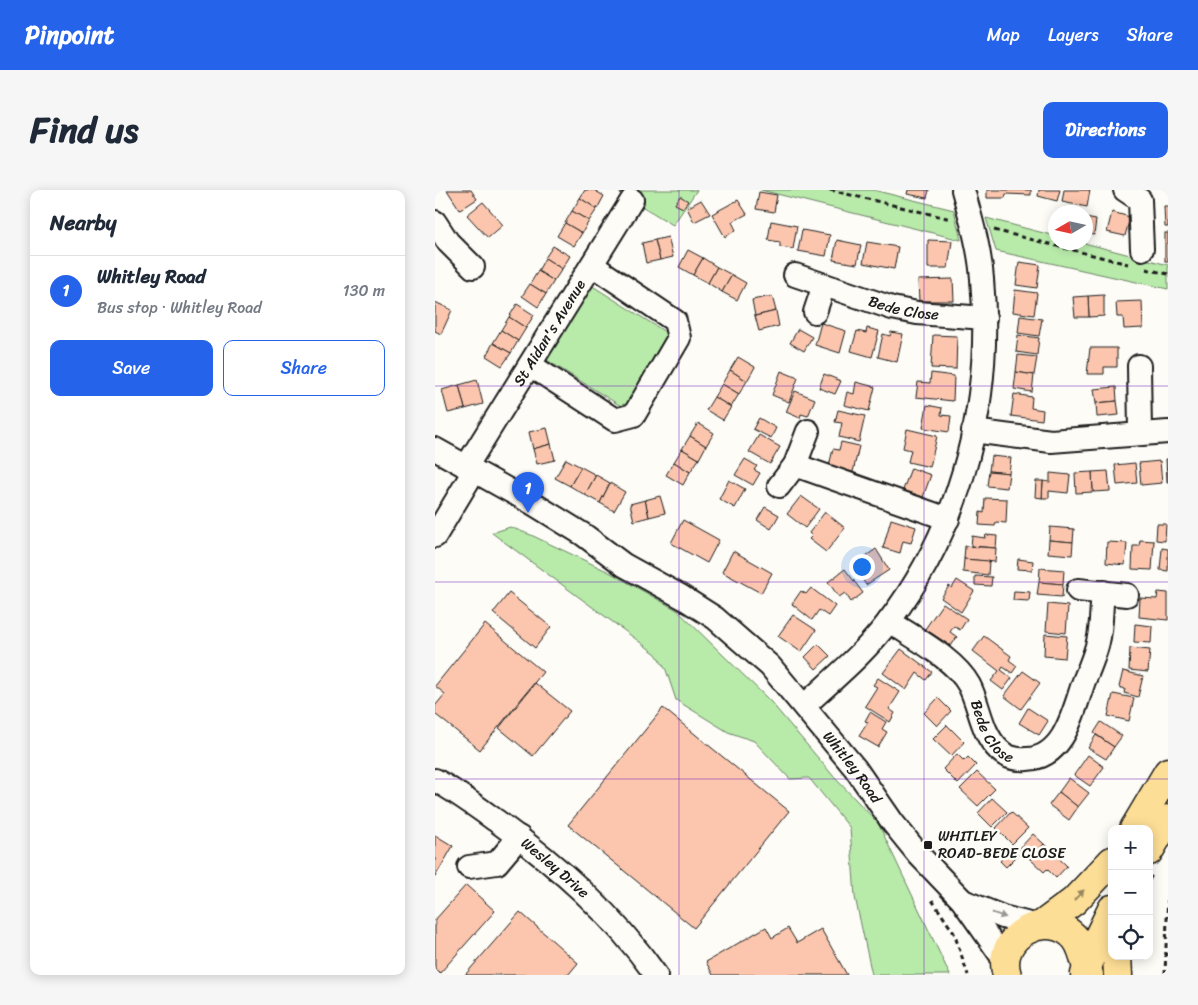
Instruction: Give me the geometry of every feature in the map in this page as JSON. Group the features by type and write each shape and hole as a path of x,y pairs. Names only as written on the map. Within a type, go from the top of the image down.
{"main road":[{"path":"1136,825 1168,772"},
{"path":"1153,843 1168,819"},
{"path":"1006,971 1007,951 1016,937 1040,925 1074,901 1108,865"},
{"path":"1087,973 1110,915"},
{"path":"1040,925 1059,926 1075,938 1081,946 1087,973"},
{"path":"1117,960 1117,975"}],"street":[{"path":"804,706 873,640 889,621 920,576 948,520 973,431 983,379 985,318 982,277 972,224 963,190"},
{"path":"1125,190 1140,200 1137,260"},
{"name":"St Aidan's Avenue","path":"435,536 470,469 530,365 633,200"},
{"path":"435,222 442,249 473,267"},
{"path":"530,365 615,420 634,415 679,338 675,320 592,265"},
{"name":"Bede Close","path":"795,275 892,308 917,313 985,318"},
{"path":"815,312 824,285"},
{"path":"1139,366 1140,432"},
{"path":"779,486 795,465 808,431"},
{"path":"973,431 1051,441 1140,432 1168,432"},
{"name":"Whitley Road","path":"435,449 532,503 583,535 624,565 683,597 715,618 770,666 855,768 893,823 919,855 962,900 1006,971"},
{"path":"795,465 948,520"},
{"path":"1079,590 1127,595"},
{"name":"Bede Close","path":"889,621 957,668 969,684 986,732 1000,752 1014,759 1030,759 1043,756 1062,738 1072,717 1098,642 1103,592"},
{"name":"Wesley Drive","path":"435,780 454,790 519,837 601,907 656,975"},
{"path":"469,867 497,863 519,837"},
{"name":"Whitley Road","path":"962,900 996,914 1040,925"}],"path":[{"path":"830,190 972,224 1137,260 1168,274"},
{"path":"1165,975 1168,891"},
{"path":"929,896 954,933 968,975"}],"green space":[{"path":"615,190 697,190 673,225"},
{"path":"761,190 873,190 954,210 961,240"},
{"path":"986,218 1048,234 1048,250 1093,250 1093,245 1168,265 1168,289 996,251"},
{"path":"591,285 670,335 624,408 545,359"},
{"path":"510,527 609,572 677,610 770,701 835,778 878,823 950,975 872,975 855,897 850,828 809,778 790,779 754,741 728,732 676,700 666,670 656,654 492,533"}],"building":[{"path":"447,190 471,190 477,199 460,210"},
{"path":"585,190 594,190 604,196 597,209 580,198"},
{"path":"908,190 929,190 927,198 907,194"},
{"path":"987,190 1031,190 1031,195 1006,194 1005,198 987,198"},
{"path":"1039,190 1060,190 1057,201 1038,196"},
{"path":"1064,190 1090,190 1087,205 1062,202"},
{"path":"759,192 777,195 774,212 756,209"},
{"path":"680,196 688,201 683,208 675,204"},
{"path":"580,198 597,209 589,221 572,211"},
{"path":"701,200 710,214 694,222 687,208"},
{"path":"738,200 747,214 732,222 736,230 725,237 712,214"},
{"path":"483,202 503,225 488,238 467,215"},
{"path":"1164,206 1168,206 1168,227 1165,227"},
{"path":"572,211 589,221 582,233 565,223"},
{"path":"1112,212 1130,217 1125,236 1107,232"},
{"path":"1093,219 1096,220 1093,235"},
{"path":"771,221 797,226 793,249 780,247 780,242 768,240"},
{"path":"565,223 582,233 574,246 557,236"},
{"path":"802,230 830,235 826,256 798,251"},
{"path":"1165,233 1168,233 1168,261 1165,261"},
{"path":"668,237 673,257 660,260 655,240"},
{"path":"655,240 660,260 646,263 642,243"},
{"path":"837,240 861,245 857,264 833,260"},
{"path":"928,240 952,241 948,268 928,268"},
{"path":"867,242 898,247 894,269 863,263"},
{"path":"553,246 570,256 562,269 545,258"},
{"path":"688,250 703,258 693,275 679,267"},
{"path":"545,258 562,269 554,281 538,271"},
{"path":"703,258 717,267 708,283 693,275"},
{"path":"1019,262 1040,265 1037,288 1016,285"},
{"path":"717,267 732,275 722,292 708,283"},
{"path":"538,271 554,281 546,294 530,284"},
{"path":"732,275 746,283 737,300 722,292"},
{"path":"953,279 954,301 919,301 918,280"},
{"path":"530,284 546,294 538,307 522,296"},
{"path":"1015,290 1037,293 1034,315 1013,312"},
{"path":"1104,295 1104,316 1089,317 1088,296"},
{"path":"772,296 776,311 755,316 752,300"},
{"path":"1088,296 1089,317 1075,317 1073,297"},
{"path":"1142,301 1143,328 1124,329 1123,317 1117,317 1116,302"},
{"path":"435,302 452,310 441,334 435,331"},
{"path":"517,304 534,315 526,328 509,317"},
{"path":"776,311 779,326 759,331 755,316"},
{"path":"1020,316 1042,319 1039,336 1018,333"},
{"path":"509,317 526,328 518,341 501,330"},
{"path":"821,323 846,331 840,353 815,345"},
{"path":"867,328 879,331 872,357 851,351 857,331 866,333"},
{"path":"798,329 812,337 804,351 790,343"},
{"path":"501,330 518,341 511,353 493,343"},
{"path":"891,332 903,334 897,362 878,357 883,334 890,336"},
{"path":"933,335 957,336 956,369 931,368"},
{"path":"1018,335 1039,338 1037,355 1016,352"},
{"path":"493,343 511,353 502,366 486,356"},
{"path":"1090,348 1117,348 1117,367 1104,367 1104,374 1087,374"},
{"path":"1018,355 1037,357 1034,375 1016,372"},
{"path":"738,357 755,367 747,381 730,370"},
{"path":"730,370 747,381 739,394 722,384"},
{"path":"781,371 798,378 789,402 772,395"},
{"path":"1016,372 1034,375 1032,392 1014,389"},
{"path":"931,373 954,376 953,401 916,397 918,382 930,383"},
{"path":"824,374 841,381 835,394 819,388"},
{"path":"477,380 483,404 465,409 459,385"},
{"path":"856,382 875,387 869,411 844,405 847,392 854,394"},
{"path":"722,384 739,394 731,407 714,397"},
{"path":"459,385 465,409 448,413 442,390"},
{"path":"1116,387 1117,401 1096,403 1094,389"},
{"path":"795,391 815,399 808,416 801,414 800,418 786,412"},
{"path":"1014,394 1032,397 1031,408 1043,410 1042,420 1011,416"},
{"path":"714,397 731,407 723,420 706,410"},
{"path":"1117,401 1119,415 1097,417 1096,403"},
{"path":"927,405 942,408 941,415 951,416 949,432 923,428"},
{"path":"838,410 865,416 859,442 839,437 842,423 835,422"},
{"path":"759,418 776,428 771,438 753,429"},
{"path":"698,423 714,433 706,446 690,436"},
{"path":"547,428 551,444 533,449 529,432"},
{"path":"907,429 937,436 930,467 908,462 911,450 903,448"},
{"path":"759,435 780,447 770,464 749,452"},
{"path":"690,436 706,446 699,459 682,449"},
{"path":"841,442 859,446 853,472 829,466 833,449 839,450"},
{"path":"551,444 555,460 537,464 533,449"},
{"path":"682,449 699,459 690,472 674,462"},
{"path":"991,456 1011,458 1009,473 989,471"},
{"path":"566,459 581,467 570,486 555,478"},
{"path":"745,459 757,466 754,470 760,473 753,485 735,475"},
{"path":"1166,459 1168,459 1168,482 1167,482"},
{"path":"1160,461 1162,483 1141,485 1139,463"},
{"path":"674,462 690,472 683,485 666,475"},
{"path":"1135,463 1137,483 1117,485 1115,465"},
{"path":"581,467 596,475 585,495 570,486"},
{"path":"911,468 931,475 923,497 903,490"},
{"path":"989,471 1009,473 1007,488 987,486"},
{"path":"1108,471 1110,491 1093,492 1092,472"},
{"path":"1092,472 1093,492 1076,493 1075,473"},
{"path":"1050,473 1070,475 1068,493 1049,491 1049,498 1042,498 1043,481 1050,482"},
{"path":"596,475 610,483 600,503 585,495"},
{"path":"729,480 745,489 735,508 719,499"},
{"path":"1036,481 1043,481 1042,498 1035,497"},
{"path":"610,483 625,492 614,511 600,503"},
{"path":"660,496 665,513 649,517 645,500"},
{"path":"801,496 819,509 805,528 787,514"},
{"path":"985,498 1007,499 1006,523 996,522 995,526 979,525 980,512 984,513"},
{"path":"645,500 649,517 634,521 630,504"},
{"path":"765,507 779,515 771,529 757,520"},
{"path":"825,512 845,528 826,552 809,539 812,536 809,533"},
{"path":"891,519 916,527 911,543 903,541 900,553 883,548"},
{"path":"683,520 719,540 707,563 671,543"},
{"path":"1157,524 1166,524 1165,541 1156,540"},
{"path":"1050,527 1074,529 1073,542 1049,540"},
{"path":"986,535 997,536 996,548 971,546 972,536 985,538"},
{"path":"1049,540 1073,542 1072,555 1048,553"},
{"path":"1140,540 1154,541 1152,570 1132,569 1133,546 1139,546"},
{"path":"1107,542 1127,543 1125,565 1106,563"},
{"path":"965,546 996,548 995,562 964,559"},
{"path":"1162,548 1168,549 1168,571 1160,570"},
{"path":"876,549 889,570 866,585 853,565"},
{"path":"733,551 772,573 761,593 722,572"},
{"path":"964,559 989,561 988,575 963,572"},
{"path":"1018,559 1033,561 1032,570 1017,569"},
{"path":"1040,568 1064,570 1063,584 1039,582"},
{"path":"845,569 863,593 851,602 845,593 839,597 828,582"},
{"path":"975,576 992,577 991,586 975,585"},
{"path":"957,580 974,591 961,612 941,598 949,586 952,588"},
{"path":"1039,582 1063,584 1062,597 1037,595"},
{"path":"811,588 835,606 828,616 819,610 812,620 792,604 801,591 806,594"},
{"path":"1014,591 1030,592 1029,601 1013,600"},
{"path":"1158,592 1168,593 1168,620 1139,617 1140,598 1157,599"},
{"path":"509,593 551,627 535,648 493,613"},
{"path":"943,603 967,619 960,630 954,626 950,632 957,637 951,646 925,629"},
{"path":"1048,604 1068,606 1066,633 1046,631"},
{"path":"793,615 816,630 801,652 778,636"},
{"path":"485,624 543,672 480,750 435,714 435,706 445,694 435,686"},
{"path":"1135,624 1152,626 1151,643 1134,642"},
{"path":"1045,634 1067,636 1065,658 1044,656"},
{"path":"984,636 1011,656 1009,660 1017,666 1012,673 1003,667 1001,670 1012,678 1003,690 991,681 999,671 973,651"},
{"path":"818,644 830,656 816,669 805,657"},
{"path":"1130,648 1150,650 1148,672 1129,670"},
{"path":"901,649 932,672 926,680 917,673 906,690 883,673"},
{"path":"1023,671 1040,683 1021,709 1004,696"},
{"path":"1123,671 1143,676 1138,697 1124,693 1125,689 1119,687"},
{"path":"878,678 900,692 889,709 895,713 890,722 865,706 877,687 873,685"},
{"path":"535,683 570,711 533,756 499,728"},
{"path":"1113,694 1134,698 1129,721 1108,716"},
{"path":"938,698 951,711 937,726 924,713"},
{"path":"663,708 789,811 694,928 568,825"},
{"path":"1028,708 1048,721 1039,735 1019,723"},
{"path":"870,712 886,722 882,729 887,732 878,747 859,736 868,722 865,721"},
{"path":"1101,722 1122,736 1114,747 1094,733"},
{"path":"947,725 964,742 951,756 933,739"},
{"path":"1096,735 1114,747 1106,759 1088,748"},
{"path":"957,754 964,761 968,757 976,765 958,784 943,769"},
{"path":"1088,755 1104,767 1090,786 1074,775"},
{"path":"977,772 995,789 978,806 960,789"},
{"path":"1069,778 1089,793 1078,807 1059,792"},
{"path":"1059,792 1078,807 1069,820 1049,805"},
{"path":"992,798 1007,812 992,827 978,813"},
{"path":"1011,812 1028,828 1012,844 996,828"},
{"path":"1033,834 1044,844 1030,859 1019,849"},
{"path":"435,835 453,846 435,877"},
{"path":"1044,844 1067,866 1056,878 1047,869 1044,872 1030,859"},
{"path":"1012,849 1018,855 1006,867 1000,861"},
{"path":"466,885 495,911 440,973 435,969 435,920"},
{"path":"520,912 578,963 568,975 465,975"},
{"path":"766,927 772,938 788,928 797,943 821,929 847,975 713,975 706,962"}],"place":[{"name":"Whitley Road","path":"528,513"},
{"name":"WHITLEY ROAD-BEDE CLOSE","path":"928,845"}]}
